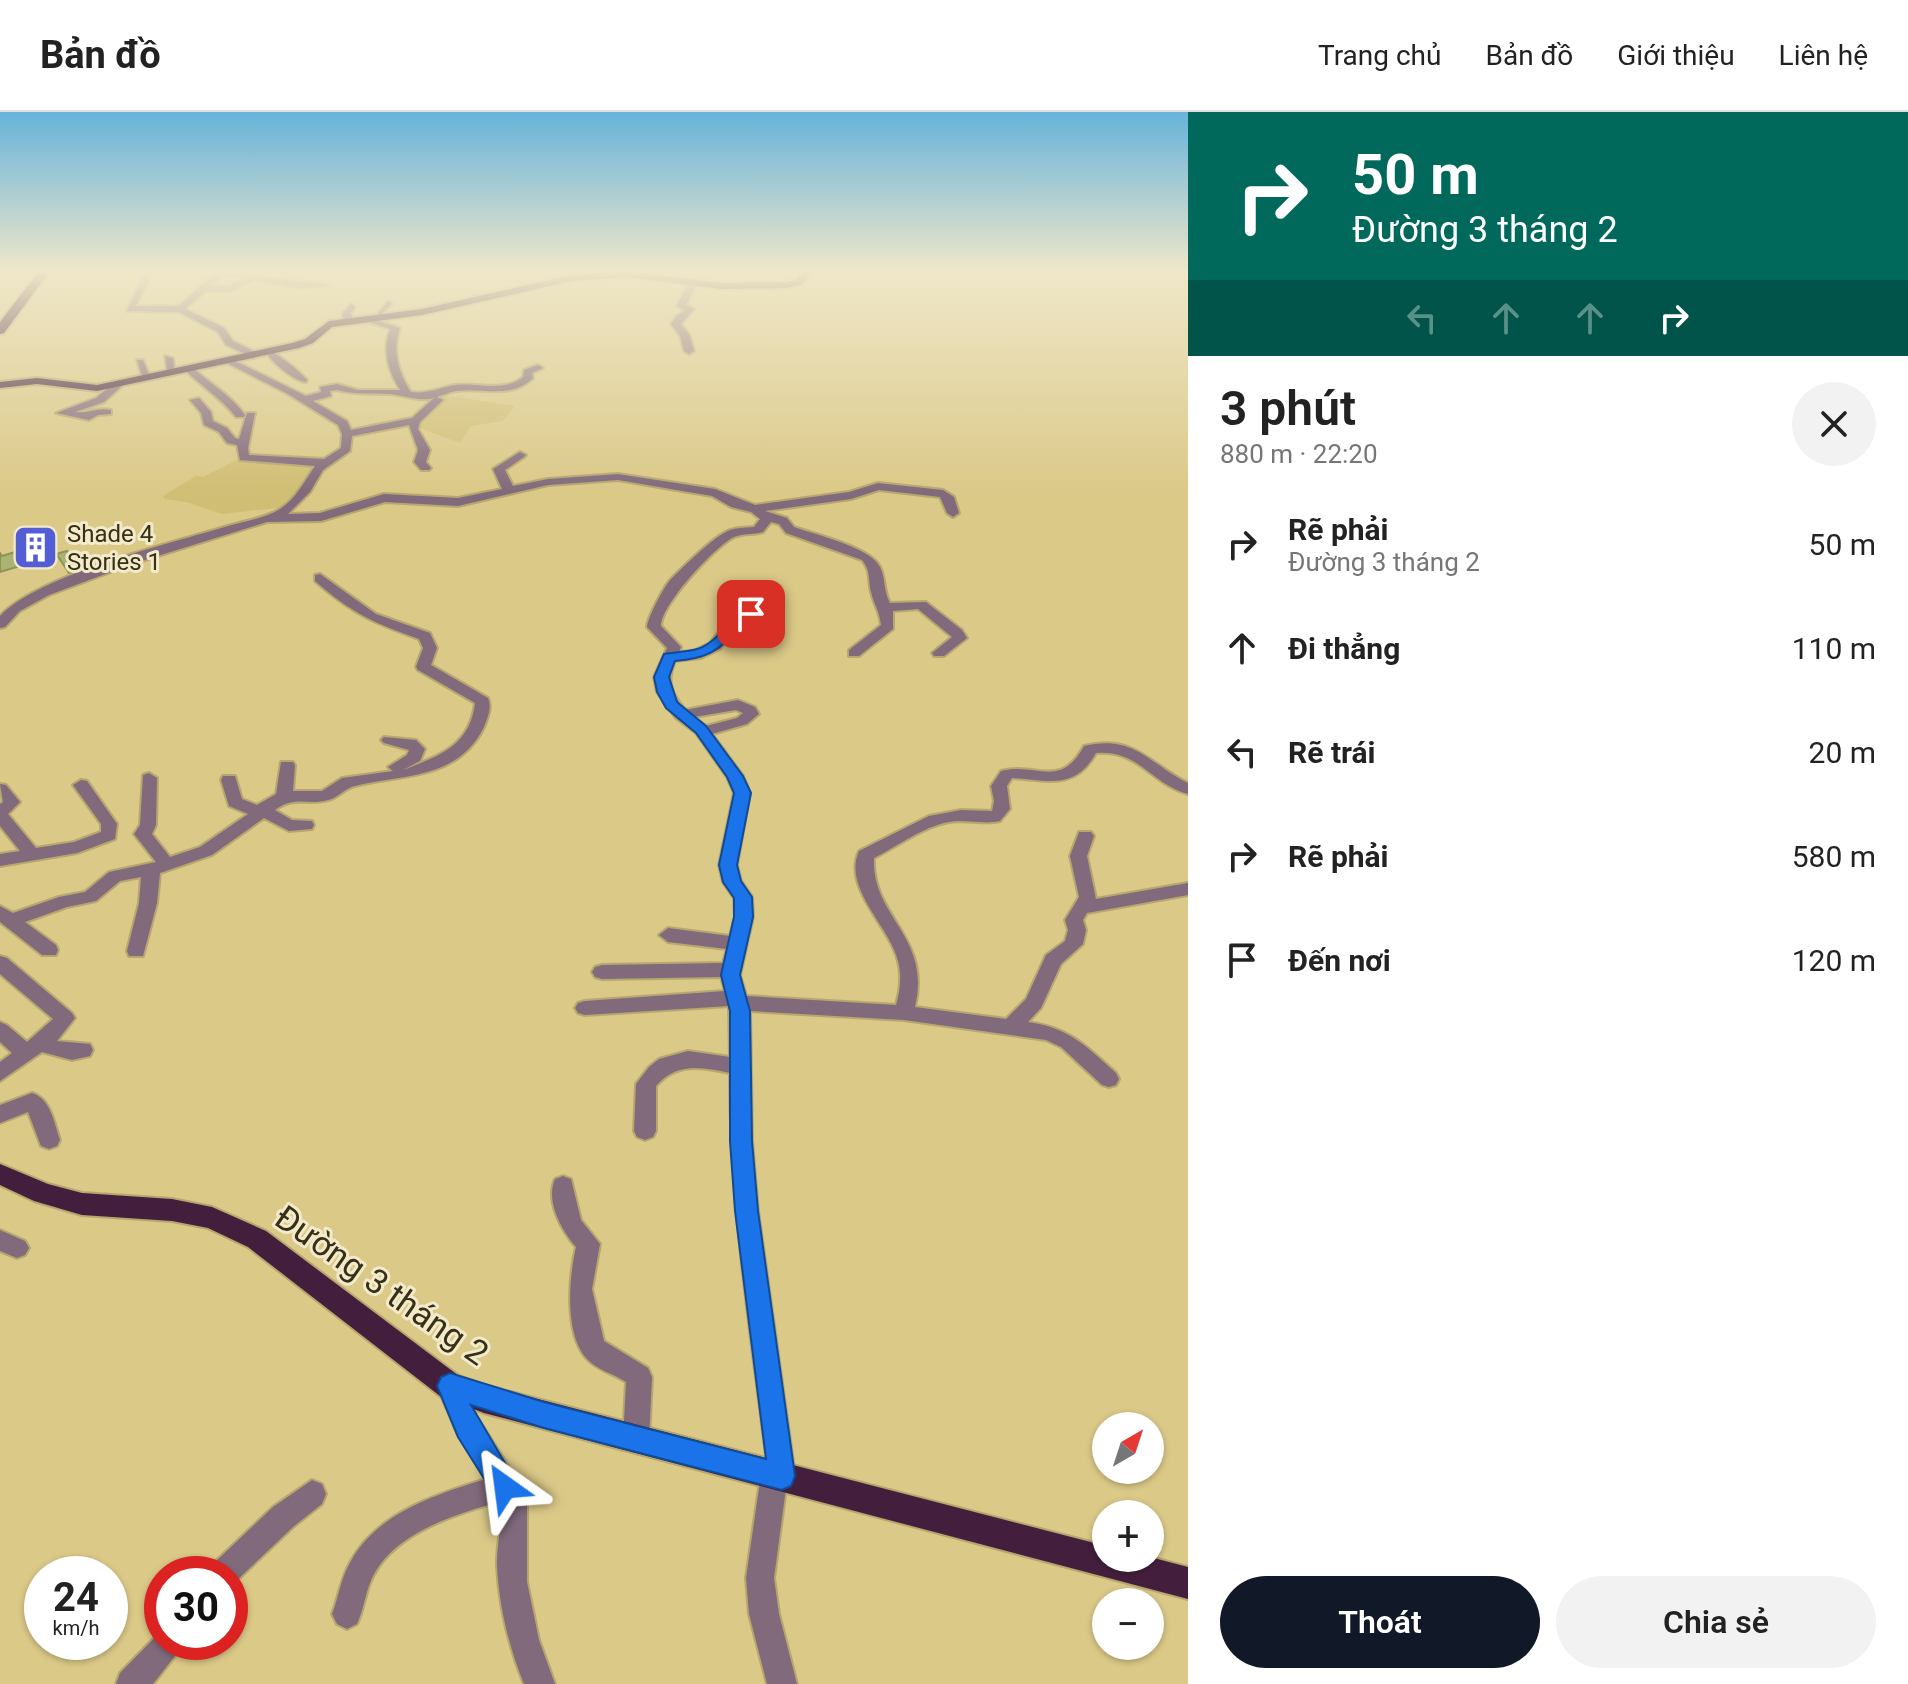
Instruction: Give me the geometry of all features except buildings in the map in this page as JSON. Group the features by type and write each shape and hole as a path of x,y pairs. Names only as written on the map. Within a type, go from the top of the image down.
{"main road":[{"path":"0,385 37,381 89,389 298,344"},
{"name":"Đường 3 tháng 2","path":"0,1174 43,1193 82,1204 172,1210 223,1223 257,1239 450,1386 484,1399 758,1470"},
{"path":"758,1470 1188,1583"}],"street":[{"path":"231,344 254,355"},
{"path":"279,344 283,349"},
{"path":"389,344 398,379 407,393"},
{"path":"687,344 689,351"},
{"path":"269,352 273,359 296,372 302,380"},
{"path":"168,358 172,371"},
{"path":"1,619 17,606 68,582 285,511 326,463 346,449 343,423 226,360"},
{"path":"140,362 147,377"},
{"path":"188,368 245,415 244,458 326,463"},
{"path":"304,400 327,394 325,388 334,387 362,393 407,393 427,397 456,388 498,390 522,383 528,378 527,372 538,368"},
{"path":"107,412 98,411 89,417 61,413 100,400 118,385"},
{"path":"195,400 206,412 208,423 223,430 232,442 243,443"},
{"path":"347,439 415,421 438,400"},
{"path":"415,421 413,429 424,450 420,462 425,468"},
{"path":"347,439 386,439"},
{"path":"508,489 499,469 520,455"},
{"path":"267,518 321,517 384,498 458,502 548,482 630,478 715,493 766,519 783,521 795,532 866,557 873,565 878,579 877,591 886,607 888,626 854,653"},
{"path":"782,1684 764,1614 760,1578 740,1011 732,970 744,917 743,897 732,882 728,865 742,793 735,776 703,732 681,715 664,692 662,682 674,647 654,627 654,618 664,606 676,581 685,577 691,567 726,537 740,531 759,531 766,519 883,486 943,494 949,499 953,513"},
{"path":"425,499 482,512"},
{"path":"320,578 371,617 425,636 430,648 423,667 483,701 481,717 473,733 452,756 407,774 359,779"},
{"path":"669,657 696,655 715,646 725,633 769,600"},
{"path":"886,607 921,605 957,633 960,638 957,642 939,653"},
{"path":"681,715 738,705 750,710 751,714 742,721 703,732"},
{"path":"6,916 90,897 115,876 159,868 206,851 284,796 325,796 348,782 414,758 416,745 389,740"},
{"path":"904,1013 911,987 907,958 874,899 865,868 865,855 929,821 962,815 993,817 1001,813 1003,806 999,786 1007,774 1047,779 1070,772 1089,755 1090,749 1113,747 1135,752 1173,783 1188,789"},
{"path":"284,796 287,765"},
{"path":"136,951 159,868 143,834 148,825 149,778"},
{"path":"229,780 235,802 289,826 306,825"},
{"path":"0,860 77,847 109,835 109,824 81,785"},
{"path":"0,789 12,802 0,814 31,853"},
{"path":"1085,836 1077,860 1087,887 1086,907"},
{"path":"1011,1027 1034,1003 1053,960 1074,944 1077,930 1074,920 1081,908 1188,889"},
{"path":"6,916 49,950"},
{"path":"668,935 737,944"},
{"path":"0,963 65,1018 0,1073"},
{"path":"602,972 732,970"},
{"path":"585,1008 736,1000 904,1013 1011,1027 1050,1033 1068,1042 1109,1079"},
{"path":"0,1030 33,1047 74,1053 83,1050"},
{"path":"645,1131 646,1084 665,1064 674,1060 700,1060 740,1067"},
{"path":"0,1114 32,1101 39,1109 49,1140"},
{"path":"563,1186 570,1224 588,1244 580,1292 586,1308 589,1340 596,1352 632,1370 639,1377 636,1440"},
{"path":"450,1386 468,1428 505,1487 517,1524 511,1553 524,1641 540,1684"},
{"path":"347,1614 359,1573 378,1548 395,1533 466,1498 505,1487"},
{"path":"243,1556 312,1494"},
{"path":"131,1684 155,1660"}],"shaded area":[{"path":"441,395 515,406 503,421 471,426 460,443 414,426 429,404"},
{"path":"237,460 319,464 311,469 290,501 278,508 222,514 163,496 196,476 203,477"}],"place":[{"name":"Shade 4 Stories 1","path":"36,548"}],"route":[{"path":"505,1487 468,1428 450,1386 484,1399 782,1476 747,1211 741,1141 740,1011 730,975 744,917 743,897 732,882 728,865 742,793 735,776 701,730 671,704 661,677 669,657 696,655 715,646 725,633 751,614"}]}
